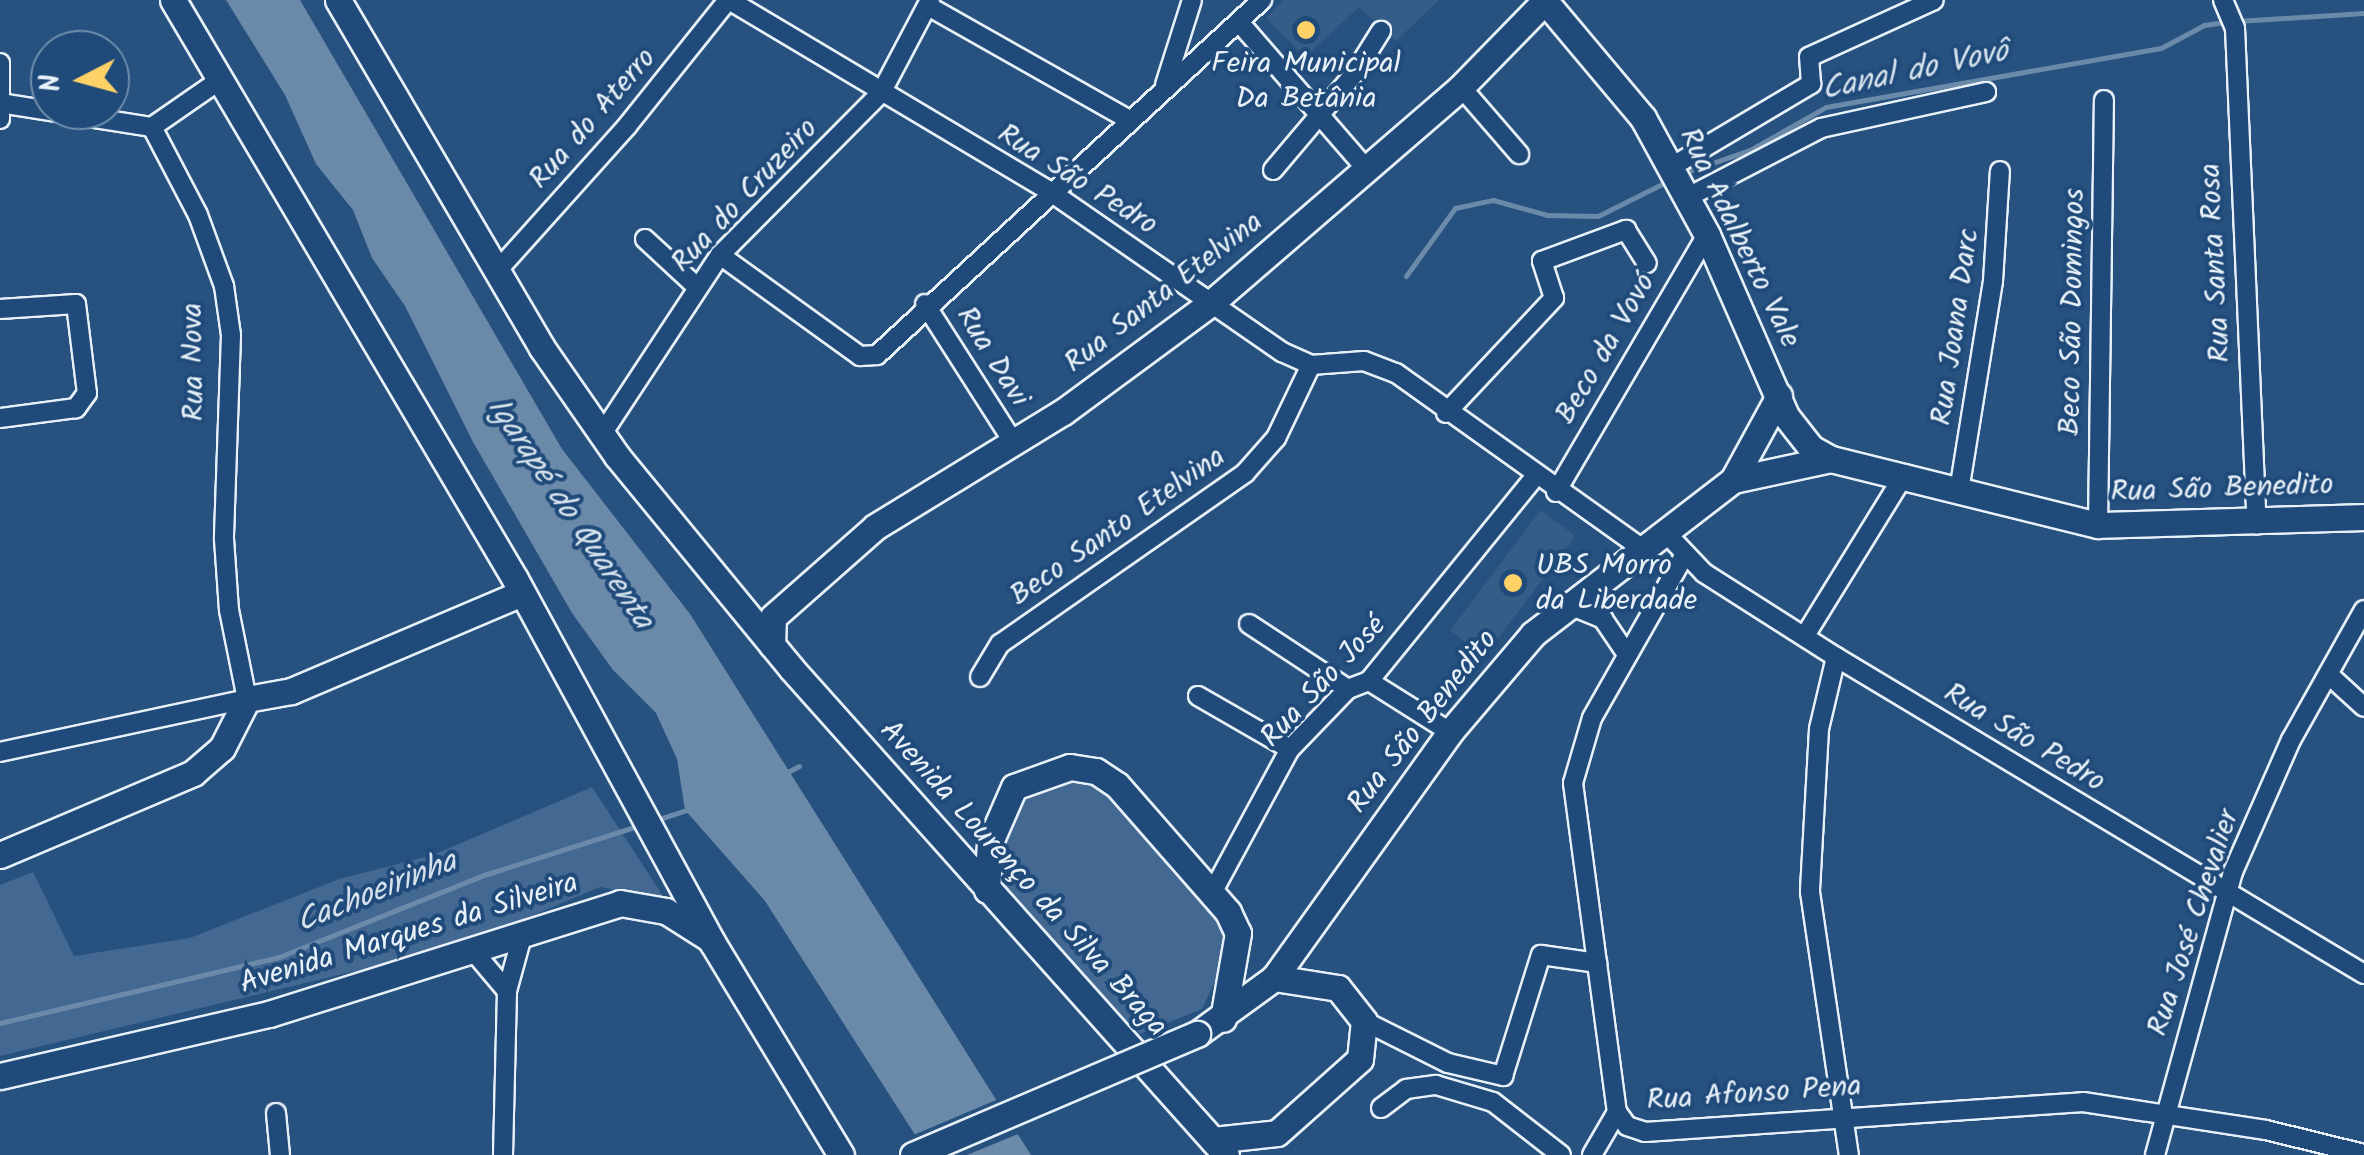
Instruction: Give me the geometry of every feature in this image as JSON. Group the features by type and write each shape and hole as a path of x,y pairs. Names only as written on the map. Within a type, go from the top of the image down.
{"street":[{"path":"173,0 522,594 712,942 841,1155"},
{"name":"Avenida Lourenço da Silva Braga","path":"338,0 497,270 602,434 772,645 1220,1147"},
{"name":"Rua do Aterro","path":"497,270 627,126 728,0"},
{"name":"Rua São Pedro","path":"728,0 756,6 881,93 1048,190 1211,304 1311,365"},
{"path":"1165,85 1192,0"},
{"path":"720,254 860,356 886,347 925,304 1048,190 1262,0"},
{"name":"Rua Adalberto Vale","path":"1545,0 1608,72 1679,179 1800,438 1831,458"},
{"name":"Rua Santa Etelvina","path":"772,645 773,617 790,599 900,508 1062,412 1211,304 1461,87 1545,0"},
{"path":"1679,179 1811,84 1810,57 1934,0"},
{"path":"929,3 1128,119"},
{"name":"Rua do Cruzeiro","path":"602,434 720,254 881,93 929,3"},
{"name":"Rua Santa Rosa","path":"2229,15 2257,525"},
{"path":"1239,22 1368,171"},
{"path":"1274,170 1320,116 1381,31"},
{"path":"0,63 1,109 152,127 220,80"},
{"path":"1461,87 1518,154"},
{"path":"1679,179 1821,128 1986,92"},
{"name":"Beco São Domingos","path":"2098,525 2104,100"},
{"name":"Rua Nova","path":"152,127 193,204 224,286 231,335 224,539 229,610 247,699"},
{"name":"Rua Joana Darc","path":"1959,491 1998,246 2000,171"},
{"path":"1446,413 1554,298 1542,261 1626,230 1647,263"},
{"name":"Beco da Vovó","path":"1556,492 1707,235"},
{"path":"644,239 696,286"},
{"path":"0,310 76,304 87,393 76,408 0,418"},
{"name":"Rua Davi","path":"925,304 1012,440"},
{"path":"1311,365 1364,360 1396,373 1556,492 1644,550"},
{"name":"Beco Santo Etelvina","path":"980,676 1000,644 1245,473 1276,438 1311,365"},
{"name":"Rua São Benedito","path":"913,1155 1197,1034 1222,1020 1274,978 1499,670 1569,605 1733,480 1779,396"},
{"name":"Rua São Benedito","path":"1733,480 1831,458 2098,525 2257,525 2364,517"},
{"path":"1806,634 1905,474"},
{"name":"Rua São José","path":"1212,893 1290,749 1348,689 1369,682 1535,476"},
{"name":"Rua São Pedro","path":"1667,534 1684,556 1836,657 2364,974"},
{"name":"Rua Afonso Pena","path":"1684,556 1626,652 1579,748 1574,782 1617,1112 1627,1126 1645,1132 2082,1102 2164,1113 2364,1154"},
{"path":"0,752 291,691 522,594"},
{"path":"1569,605 1604,620 1626,652"},
{"name":"Rua José Chevalier","path":"2155,1155 2227,893 2291,740 2364,610"},
{"path":"1249,624 1348,689"},
{"path":"1836,657 1819,729 1810,892 1849,1155"},
{"path":"2329,675 2364,707"},
{"path":"1369,682 1450,732"},
{"path":"1198,696 1290,749"},
{"path":"0,855 194,773 222,748 247,699"},
{"path":"987,890 990,842 1014,786 1070,768 1096,771 1116,785 1212,893 1238,933 1222,1020"},
{"name":"Avenida Marques da Silveira","path":"0,1076 269,1014 620,903 666,911 712,942"},
{"path":"503,1155 508,991 522,936"},
{"path":"474,952 508,991"},
{"path":"1274,978 1338,988 1364,1021 1448,1063 1503,1076 1541,955 1597,963"},
{"path":"1220,1147 1266,1137 1302,1115 1360,1059 1364,1021"},
{"path":"1381,1108 1406,1089 1436,1084 1492,1102 1561,1155"},
{"path":"1592,1155 1617,1112"},
{"path":"276,1114 280,1155"}],"shaded area":[{"name":"Feira Municipal Da Betânia","path":"1284,0 1439,0 1396,41 1359,7 1305,57 1266,18"},
{"name":"UBS Morro da Liberdade","path":"1541,510 1575,536 1484,656 1450,631"},
{"path":"1058,774 1100,782 1229,922 1229,952 1202,1009 1140,1034 1001,901 1002,827 1025,787"},
{"path":"592,787 665,899 600,887 460,946 0,1056 0,885 33,872 74,956 190,938 339,879 433,855"}],"water":[{"name":"Igarapé do Quarenta","path":"226,0 300,0 562,449 690,614 1031,1155 928,1155 765,901 685,810 677,759 656,713 613,670 572,613 473,442 405,306 372,258 353,210 316,164 285,95"}],"pier":[{"path":"1001,1098 1023,1132 967,1155 922,1155 911,1136"}],"waterway":[{"name":"Canal do Vovô","path":"2237,21 2364,13"},
{"name":"Canal do Vovô","path":"1684,173 1750,150 1826,107 2161,48 2204,25 2226,22"},
{"name":"Canal do Vovô","path":"1406,276 1455,208 1493,200 1547,215 1598,216 1670,180"},
{"name":"Canal do Vovô","path":"784,774 799,766"},
{"name":"Cachoeirinha","path":"653,821 690,809"},
{"name":"Cachoeirinha","path":"0,1023 279,957 484,875 638,826"}],"place":[{"name":"Feira Municipal Da Betânia","path":"1306,30"},
{"name":"UBS Morro da Liberdade","path":"1513,583"}]}
